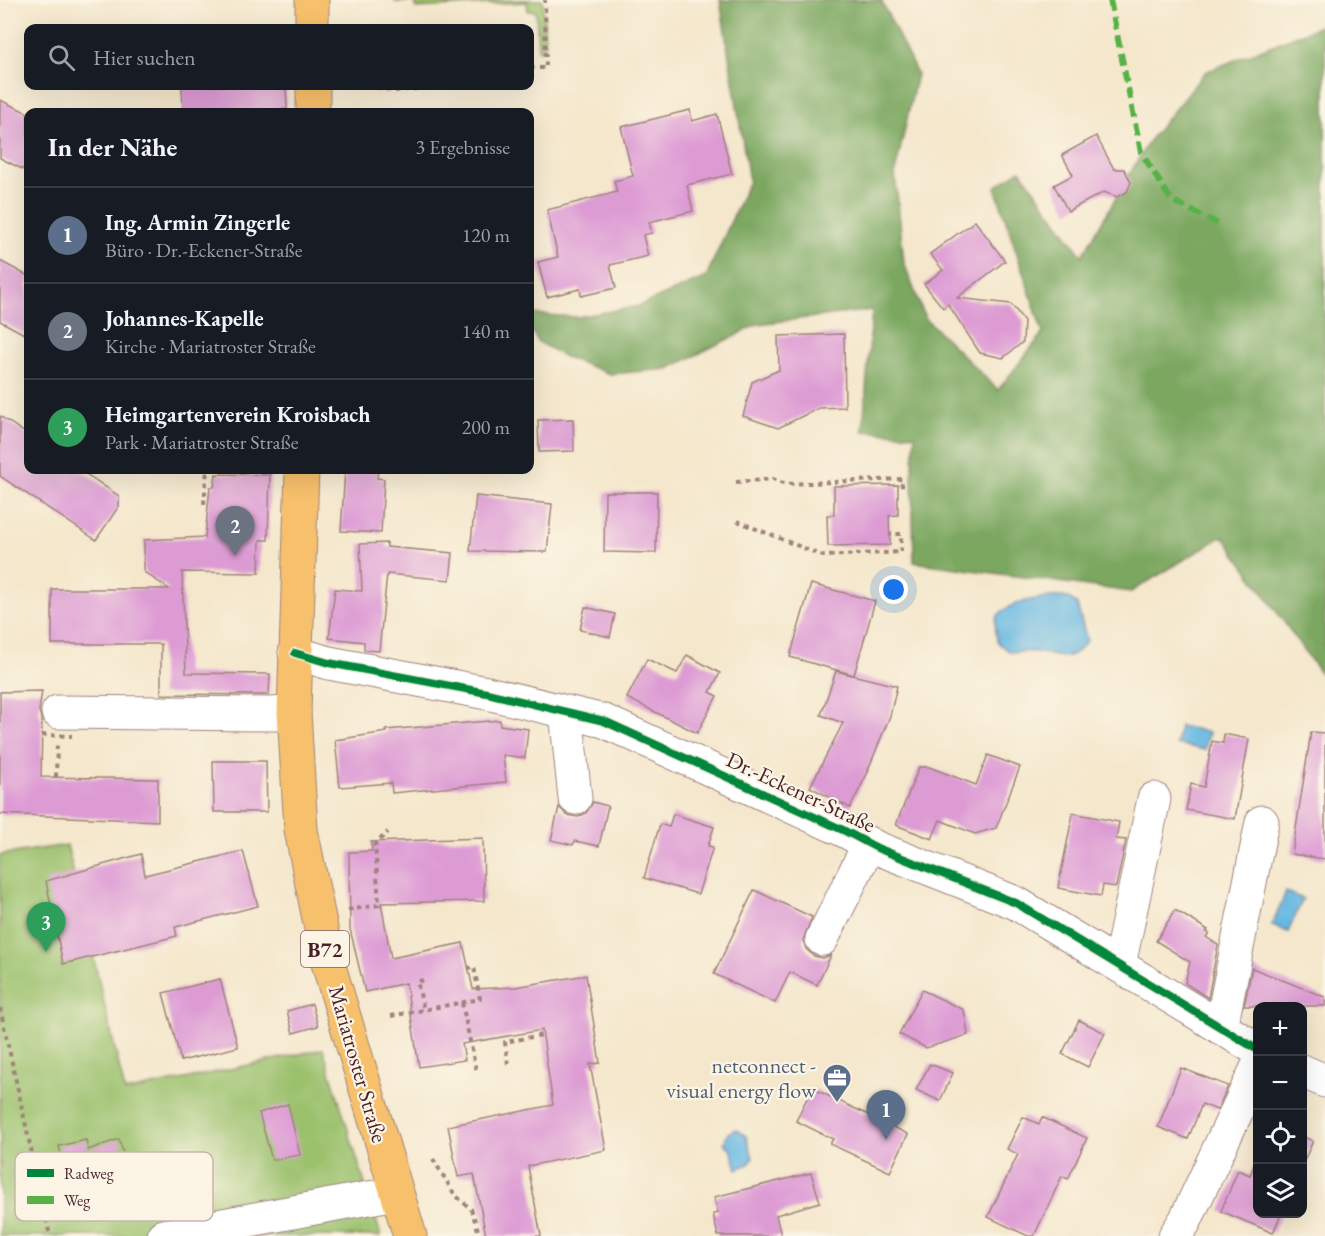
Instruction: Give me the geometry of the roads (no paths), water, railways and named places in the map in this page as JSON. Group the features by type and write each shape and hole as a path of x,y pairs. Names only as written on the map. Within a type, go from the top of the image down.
{"main road":[{"path":"312,0 312,24"},
{"path":"313,90 313,108"},
{"name":"Mariatroster Straße","path":"288,474 295,653 294,712 301,830 328,963 410,1236"}],"street":[{"name":"Dr.-Eckener-Straße","path":"295,653 329,663 487,693 604,721 869,844 1016,903 1253,1048"},
{"path":"57,728 294,712"},
{"path":"566,712 575,798"},
{"path":"1119,965 1154,799"},
{"path":"1221,1028 1262,822"},
{"path":"822,939 869,844"},
{"path":"1307,1073 1325,1081"},
{"path":"1175,1236 1185,1221 1253,1075"},
{"path":"163,1236 244,1223 396,1193"}],"water":[{"path":"1063,597 1077,605 1087,640 1075,653 1063,657 1032,652 1010,652 997,642 995,622 1001,612 1022,602"},
{"path":"1180,726 1209,732 1205,750 1176,744"},
{"path":"1286,892 1303,899 1288,932 1272,925"},
{"path":"736,1129 746,1136 753,1157 749,1164 737,1169 731,1149 724,1143 728,1133"}],"place":[{"name":"Johannes-Kapelle","path":"235,556"},
{"name":"Heimgartenverein Kroisbach","path":"46,952"},
{"name":"netconnect - visual energy flow","path":"837,1104"},
{"name":"Ing. Armin Zingerle","path":"886,1140"}]}
